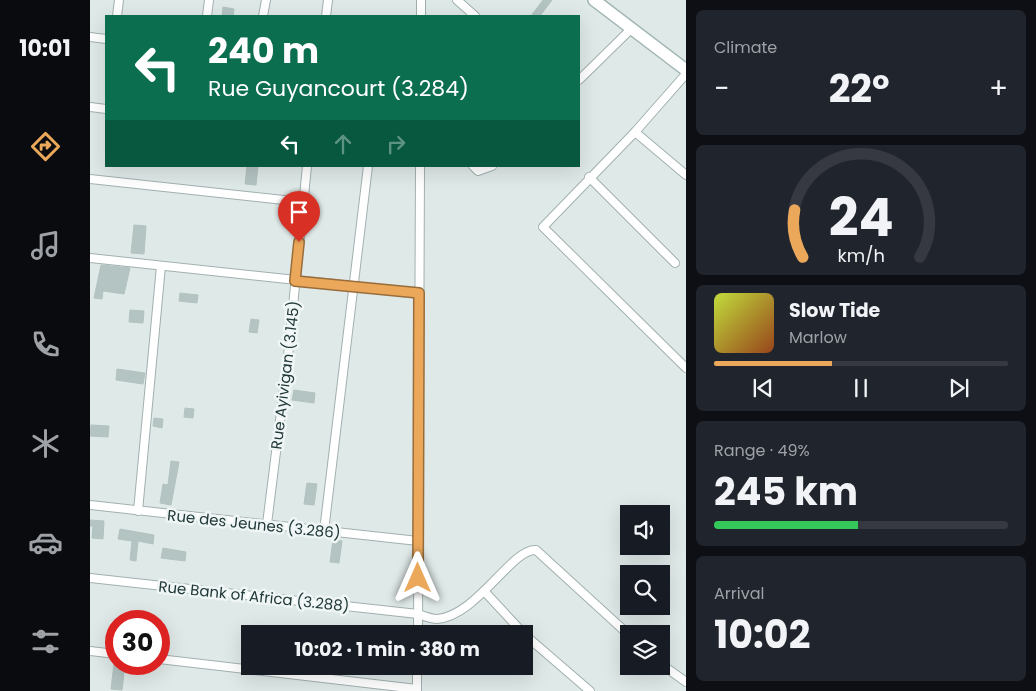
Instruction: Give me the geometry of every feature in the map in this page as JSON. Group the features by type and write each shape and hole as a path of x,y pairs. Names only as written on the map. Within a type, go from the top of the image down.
{"street":[{"path":"117,15 119,0"},
{"path":"208,15 209,0"},
{"path":"264,15 266,0"},
{"path":"326,15 328,0"},
{"path":"421,0 421,15"},
{"path":"457,0 474,15"},
{"path":"594,0 686,72 635,132 589,177 543,227 686,368"},
{"path":"580,79 631,30"},
{"path":"90,37 105,39"},
{"path":"90,107 105,109"},
{"path":"635,132 686,175"},
{"name":"Rue Ayivigan (3.145)","path":"267,524 307,167"},
{"path":"324,531 368,167"},
{"path":"418,625 420,167"},
{"path":"474,167 478,171 489,167"},
{"path":"589,177 675,263"},
{"path":"90,179 302,202"},
{"path":"90,258 419,293"},
{"path":"138,511 161,266"},
{"name":"Rue des Jeunes (3.286)","path":"90,505 418,541"},
{"name":"Rue Bank of Africa (3.288)","path":"90,578 418,614 436,619 462,610 485,592 529,549 536,550 620,627"},
{"path":"485,592 516,625"},
{"path":"533,642 590,691"},
{"path":"90,651 105,653"},
{"path":"170,660 417,690 417,675"},
{"path":"670,670 686,682"}],"building":[{"path":"543,0 552,0 541,15 532,15"},
{"path":"223,7 234,9 233,15 222,15"},
{"path":"247,167 258,167 256,185 245,184"},
{"path":"134,225 146,226 144,254 131,253"},
{"path":"101,265 130,268 124,294 103,291 102,299 94,298"},
{"path":"180,293 198,295 197,303 179,301"},
{"path":"130,310 144,311 143,323 129,322"},
{"path":"251,319 259,320 257,333 249,332"},
{"path":"117,369 145,373 143,384 116,380"},
{"path":"294,390 315,393 314,403 292,400"},
{"path":"185,408 194,409 193,418 184,417"},
{"path":"154,418 163,419 162,428 153,426"},
{"path":"91,425 109,426 108,437 90,436"},
{"path":"171,461 179,462 171,505 160,503 163,484 168,485"},
{"path":"307,483 317,484 314,505 304,504"},
{"path":"90,520 104,521 103,539 92,538 93,526 90,526"},
{"path":"120,529 154,535 153,544 138,541 136,561 130,560 132,541 118,539"},
{"path":"333,540 342,541 339,563 330,562"},
{"path":"163,548 186,552 185,561 161,558"},
{"path":"113,675 124,675 122,690 111,689"}],"route":[{"path":"299,242 295,281 419,293 418,578"}]}
